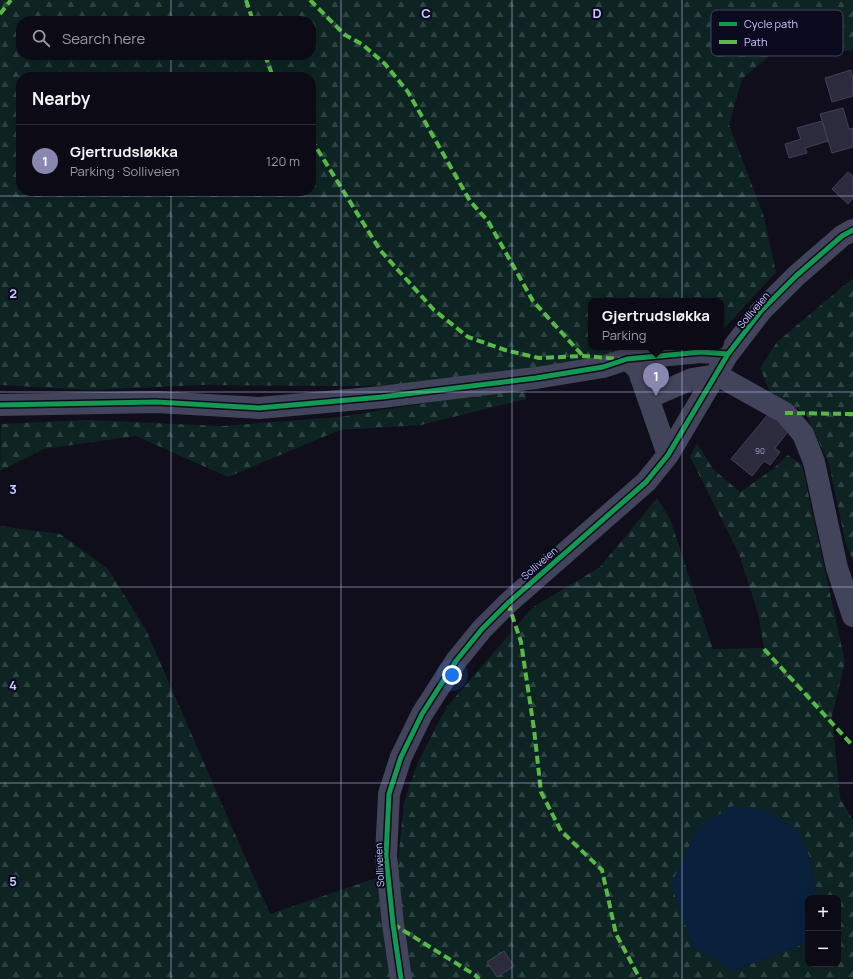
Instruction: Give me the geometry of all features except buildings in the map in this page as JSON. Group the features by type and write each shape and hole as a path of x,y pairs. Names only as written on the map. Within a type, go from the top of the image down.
{"street":[{"name":"Solliveien","path":"401,979 393,924 386,856 388,794 401,757 422,714 456,661 482,629 508,603 646,482 668,455 717,375 728,354 761,311 796,276 842,236 853,230"},
{"path":"0,405 156,402 259,408 382,397 536,378 603,367 627,359 701,352 728,354"},
{"path":"627,359 638,369 668,455"},
{"path":"648,398 692,379 717,375 785,413 803,434 814,462 837,568 853,616"}],"green space":[{"path":"0,0 853,0 853,50 850,51 843,51 843,10 711,10 711,56 769,56 742,79 729,125 763,214 776,272 724,329 724,298 588,298 588,350 674,350 528,384 336,386 202,385 92,390 0,385"},
{"path":"853,278 853,560 846,545 829,464 806,414 770,392 760,368 777,342"},
{"path":"517,388 525,389 526,399 421,425 340,430 228,477 136,436 44,449 0,471 1,424 87,420 222,426 340,417"},
{"path":"697,443 713,469 740,492 773,469 788,455 802,465 845,662 832,716 840,798 853,820 853,979 0,979 0,526 60,534 108,569 146,630 270,914 397,871 404,802 419,760 446,708 532,608 600,567 657,498 670,519 713,649 764,648 758,613 739,554 690,457"}],"water":[{"path":"732,806 763,810 796,829 809,855 816,895 805,895 805,943 733,971 693,947 671,884 698,828"}],"marked path":[{"path":"0,14 11,0"},
{"path":"246,0 251,16"},
{"path":"310,0 345,35 362,44 385,64 408,92 470,201 488,221 533,301 583,356"},
{"path":"267,60 271,72"},
{"path":"316,147 380,250 434,310 468,337 505,350 539,358 583,356 621,359"},
{"path":"785,413 853,414"},
{"path":"508,603 521,642 534,729 541,792 561,831 602,870 616,934 640,979"},
{"path":"764,649 853,746"},
{"path":"393,924 475,975 479,979"}],"cycle path":[{"path":"401,979 393,924 386,856 389,794 401,757 422,714 456,661 482,629 508,603 646,482 668,455 728,354 761,311 796,276 842,236 853,230"},
{"path":"0,405 156,402 259,408 382,397 536,378 603,367 627,359 701,352 728,354"}],"place":[{"name":"Gjertrudsløkka","path":"656,396"}]}
